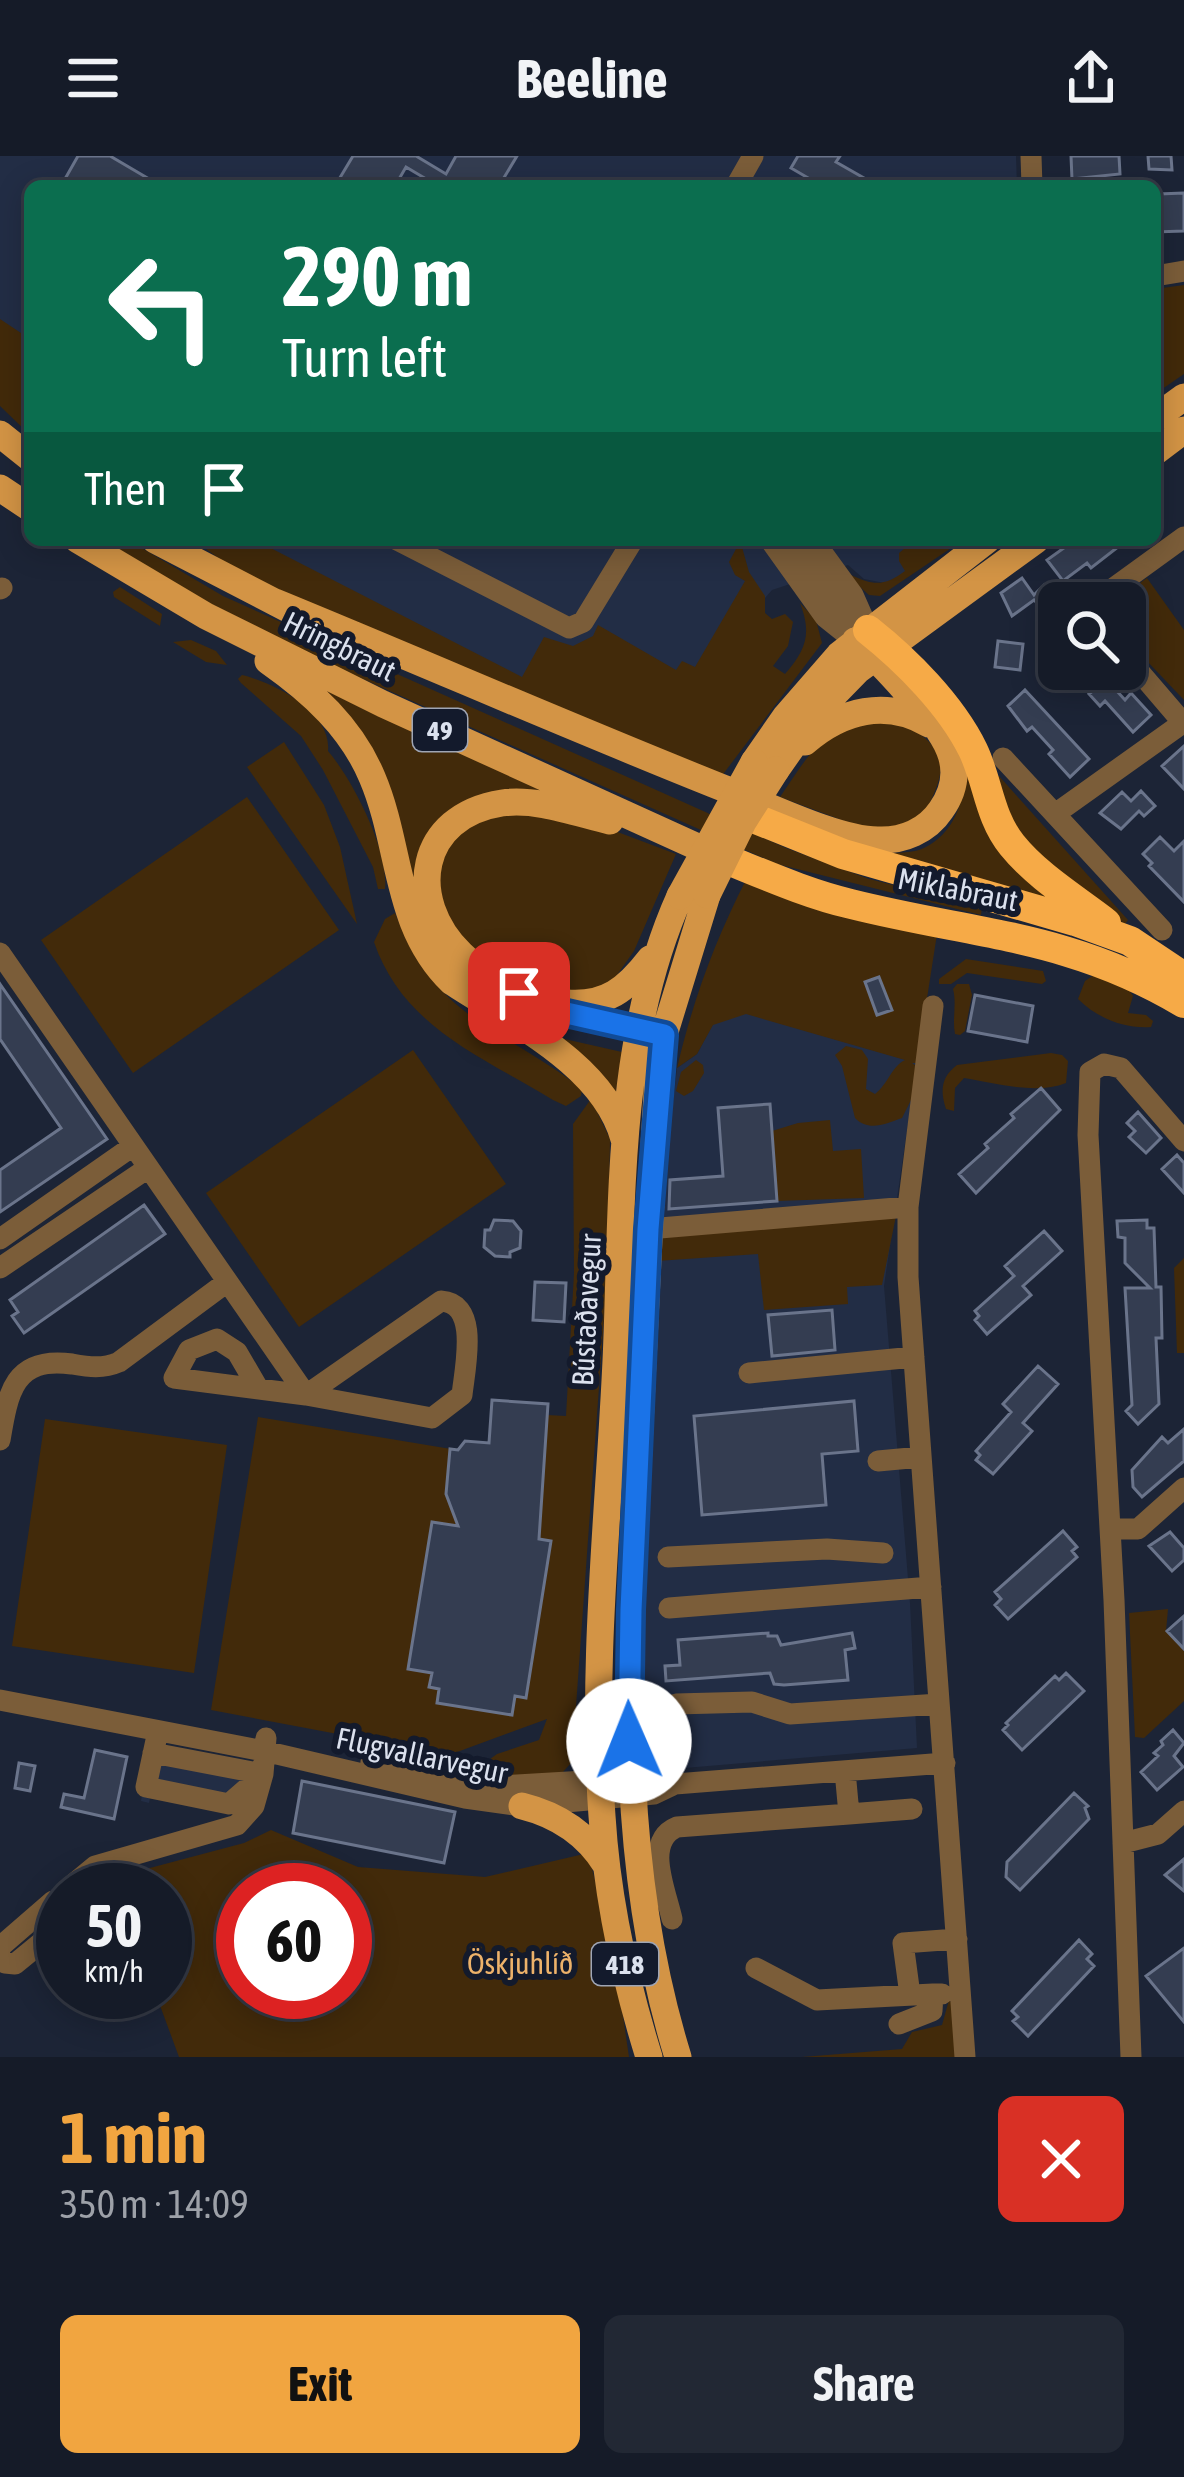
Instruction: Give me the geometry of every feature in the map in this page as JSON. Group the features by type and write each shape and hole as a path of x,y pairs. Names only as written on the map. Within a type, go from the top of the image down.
{"highway":[{"path":"872,643 950,714 971,746 998,823 1012,845 1130,941"},
{"name":"Miklabraut","path":"736,811 844,854 1130,941 1184,977"},
{"name":"Miklabraut","path":"713,854 850,904 1064,947 1116,966 1184,1003"}],"main road":[{"path":"0,434 24,453"},
{"name":"Hringbraut","path":"88,546 206,616 383,704 713,854"},
{"name":"Hringbraut","path":"167,546 367,650 736,811"},
{"path":"872,643 980,546"},
{"path":"872,643 1026,546"},
{"path":"274,602 687,774 865,839 884,840 916,833 943,808 956,774 943,733 872,643"},
{"path":"206,616 318,699 350,735 372,777 413,929 435,965 589,1075 613,1109 626,1147"},
{"name":"Bústaðavegur","path":"649,2057 608,1868 600,1790 604,1579 626,1147 649,1041 665,929 694,896 815,680 872,643"},
{"path":"769,766 815,733 863,710 898,711 943,733"},
{"path":"649,1041 519,993 464,957 433,917 425,884 432,850 448,827 473,810 505,802 539,803 677,838"},
{"name":"Bústaðavegur","path":"678,2057 653,1966 631,1787 630,1634 648,1229 649,1041 694,896"},
{"path":"519,993 572,1004 602,1001 634,978 665,929"},
{"path":"493,1009 544,1027 649,1041"},
{"path":"522,1806 567,1824 608,1868"}],"street":[{"path":"1122,582 1184,537"},
{"path":"410,546 569,628 583,622 629,546"},
{"path":"774,546 825,617 872,643"},
{"path":"793,546 839,608 872,643"},
{"path":"817,546 853,595 872,643"},
{"path":"1055,814 1184,723 1146,679"},
{"path":"1004,758 1162,930"},
{"path":"0,952 306,1395"},
{"path":"933,1006 908,1207 914,1357 965,2057"},
{"path":"1137,2056 1088,1135 1090,1072 1112,1066 1184,1141"},
{"path":"0,1239 133,1146"},
{"path":"0,1268 148,1168"},
{"path":"648,1229 908,1207"},
{"path":"0,1440 11,1392 33,1365 50,1361 105,1368 227,1282"},
{"path":"258,1388 432,1418 462,1395 466,1327 462,1308 441,1301 306,1395"},
{"path":"749,1373 914,1357"},
{"path":"878,1461 921,1457"},
{"path":"1111,1529 1138,1529 1184,1488"},
{"path":"668,1557 827,1549 883,1553"},
{"path":"669,1608 931,1587"},
{"name":"Flugvallarvegur","path":"0,1700 156,1742 203,1730 265,1754 522,1806 631,1787 653,1777 675,1784 945,1763"},
{"path":"676,1704 752,1702 790,1714 939,1704"},
{"path":"156,1742 265,1754 229,1804 146,1787 156,1742"},
{"path":"105,1863 237,1825 254,1806 265,1754"},
{"name":"Flugvallarvegur","path":"265,1754 469,1782 600,1790"},
{"path":"845,1771 849,1814"},
{"path":"672,1919 658,1847 672,1828 913,1809"},
{"path":"1123,1844 1158,1834 1183,1815"},
{"path":"0,1947 36,1916"},
{"path":"910,1995 903,1942 957,1939"},
{"path":"0,1957 5,1964 15,1964 36,1947"},
{"path":"756,1968 817,2000 961,1993"},
{"path":"899,2024 932,2011 933,1994"},
{"path":"635,2004 638,2057"}],"shaded area":[{"path":"0,156 1016,156 1017,180 24,180 24,338 0,321"},
{"path":"261,546 949,546 890,584 864,579 848,565 772,590 690,684 519,684"},
{"path":"745,1013 917,1063 884,1286 917,1748 673,1769 639,1761 654,1269 677,1068 697,1054 713,1024"},
{"path":"146,1746 260,1769 252,1794 141,1801 142,1795 137,1794"}],"green space":[{"path":"1184,285 1184,374 1161,390 1161,288"},
{"path":"0,319 24,335 24,429 0,406"},
{"path":"109,546 138,546 223,596 786,848 869,879 982,907 981,915 777,864 249,628"},
{"path":"202,546 267,546 522,677 544,637 573,646 593,636 598,625 676,670 682,661 695,667 745,581 735,575 729,562 736,549 731,546 742,546 749,572 765,596 765,613 772,619 785,614 793,622 788,646 773,666 785,674 802,649 806,624 800,603 816,620 822,643 721,777 229,566"},
{"path":"908,546 954,546 880,596 869,595 852,580 851,575 879,583 898,576 905,571 899,553"},
{"path":"1147,578 1184,630 1184,700 1146,660 1146,582 1141,582"},
{"path":"120,587 162,614 160,626 114,597"},
{"path":"191,640 216,651 227,665 206,662 173,642"},
{"path":"242,675 285,692 321,724 328,751 358,797 375,836 385,889 378,889 373,867 301,736 241,683"},
{"path":"312,681 610,813 469,802 415,891 404,860"},
{"path":"892,716 925,738 939,759 938,784 921,820 874,832 780,797 824,740 850,727"},
{"path":"284,742 324,805 340,847 357,924 247,767"},
{"path":"960,754 1081,915 881,854 919,850 952,823 962,796"},
{"path":"999,776 1128,920 1125,924 1026,851 992,780"},
{"path":"247,797 339,930 133,1073 41,940"},
{"path":"496,811 599,825 676,854 634,951 605,992 568,998 522,983 464,942 440,906 440,853 446,841"},
{"path":"747,878 937,934 917,1063 912,1063 916,1066 912,1098 902,1118 872,1126 855,1118 835,1055 846,1046 862,1050 868,1059 866,1089 875,1094 905,1060 746,1014 713,1025 697,1054 677,1068 706,971"},
{"path":"395,913 412,949 451,999 582,1089 581,1096 566,1106 553,1100 472,1053 424,1018 387,971 374,942 385,919"},
{"path":"966,959 1043,971 1046,981 967,973 951,984 939,984 939,979"},
{"path":"1094,975 1127,987 1133,996 1128,1013 1146,1015 1153,1021 1151,1027 1112,1021 1078,999 1085,981"},
{"path":"969,984 972,995 965,1031 960,1035 954,1028 953,989"},
{"path":"538,1033 622,1052 615,1098"},
{"path":"413,1050 506,1184 299,1327 206,1193"},
{"path":"1051,1053 1068,1061 1066,1083 1028,1088 964,1078 955,1088 954,1111 946,1109 943,1085 957,1065"},
{"path":"696,1060 704,1073 684,1096 676,1091 681,1072"},
{"path":"591,1099 610,1139 608,1262 572,1762 562,1773 516,1776 478,1768 497,1754 539,1740 547,1719 449,1755 211,1710 258,1417 457,1450 465,1441 475,1442 488,1468 492,1400 548,1404 547,1415 566,1416 574,1273 573,1124"},
{"path":"830,1120 833,1151 861,1149 864,1198 777,1201 772,1131"},
{"path":"896,1216 882,1285 847,1287 848,1304 764,1310 758,1254 657,1261 660,1231"},
{"path":"1184,1258 1184,1353 1177,1353 1174,1268"},
{"path":"45,1419 227,1445 194,1673 12,1646"},
{"path":"1168,1609 1166,1631 1184,1651 1184,1701 1144,1738 1135,1737 1129,1613"},
{"name":"Öskjuhlíð","path":"271,1830 349,1863 216,1863 216,2019 372,2019 372,1868 485,1877 588,1853 614,1955 629,2057 179,2057 165,2019 192,2019 192,1863 169,1863 244,1843"},
{"path":"949,2000 963,2012 961,2057 802,2057 902,2049 912,2032 942,2025"}],"building":[{"path":"78,156 110,156 151,180 64,180"},
{"path":"353,156 416,156 446,174 456,156 517,156 503,180 428,180 406,167 398,180 339,180"},
{"path":"798,156 840,156 836,162 868,180 812,180 791,168"},
{"path":"1071,156 1119,156 1120,174 1072,179"},
{"path":"1148,156 1171,156 1172,170 1149,169"},
{"path":"1184,193 1184,231 1161,232 1161,194"},
{"path":"1067,546 1119,546 1091,568 1087,563 1063,581 1047,560"},
{"path":"1022,578 1034,595 1038,591 1038,604 1034,600 1012,616 1001,593"},
{"path":"998,641 1023,644 1020,670 995,667"},
{"path":"1025,690 1089,759 1070,777 1049,754 1053,750 1032,727 1027,731 1008,706"},
{"path":"1116,690 1125,700 1131,693 1151,715 1133,732 1105,701 1100,706 1089,694"},
{"path":"1184,746 1184,789 1162,766"},
{"path":"1141,791 1155,806 1144,816 1139,811 1121,829 1100,813 1122,792 1131,801"},
{"path":"1160,837 1174,851 1184,841 1184,902 1143,854"},
{"path":"879,977 892,1010 877,1015 865,982"},
{"path":"0,984 107,1139 0,1212 0,1170 61,1128 0,1039"},
{"path":"975,995 1033,1006 1027,1042 968,1031"},
{"path":"1041,1088 1060,1110 976,1193 959,1174 1014,1118 1011,1114"},
{"path":"770,1104 777,1201 669,1209 670,1180 723,1176 718,1108"},
{"path":"1138,1112 1161,1138 1146,1153 1129,1137 1135,1131 1127,1123"},
{"path":"1177,1155 1184,1163 1184,1193 1162,1169"},
{"path":"144,1205 165,1234 24,1333 12,1316 18,1312 10,1300"},
{"path":"494,1220 513,1221 521,1231 520,1248 510,1252 510,1257 495,1256 484,1247 485,1230 490,1230"},
{"path":"1147,1220 1147,1228 1154,1228 1162,1338 1156,1338 1159,1404 1138,1424 1126,1411 1132,1405 1125,1288 1150,1288 1125,1263 1125,1238 1118,1237 1117,1221"},
{"path":"1044,1231 1062,1251 1023,1286 1031,1295 987,1334 975,1320 979,1316 975,1311 1014,1276 1005,1266"},
{"path":"535,1282 566,1283 564,1322 533,1320"},
{"path":"832,1310 835,1350 772,1356 768,1315"},
{"path":"1038,1366 1058,1384 1023,1423 1032,1431 993,1474 976,1460 980,1455 976,1451 1011,1412 1003,1404"},
{"path":"492,1400 548,1404 539,1539 551,1541 526,1698 515,1696 512,1715 437,1703 439,1689 429,1687 432,1673 408,1669 432,1522 458,1526 446,1494 450,1449 458,1450 465,1441 489,1443"},
{"path":"854,1401 858,1451 822,1454 826,1505 702,1515 694,1416"},
{"path":"1184,1429 1184,1461 1142,1497 1133,1487 1132,1470 1162,1437 1168,1443"},
{"path":"1063,1531 1077,1547 1072,1551 1077,1557 1008,1619 995,1605 1001,1599 995,1592"},
{"path":"1170,1532 1184,1548 1184,1560 1172,1571 1149,1546"},
{"path":"1184,1616 1184,1649 1167,1631"},
{"path":"852,1633 855,1648 845,1650 848,1680 784,1685 774,1684 770,1673 666,1681 665,1666 680,1665 678,1640 777,1636 781,1645"},
{"path":"1066,1673 1084,1691 1022,1750 1003,1730 1006,1723 1055,1676 1059,1680"},
{"path":"1173,1730 1184,1743 1174,1756 1183,1767 1157,1790 1141,1772 1158,1756 1154,1753"},
{"path":"95,1750 127,1757 114,1819 61,1807 64,1794 84,1798"},
{"path":"19,1763 35,1766 30,1791 15,1788"},
{"path":"302,1781 455,1812 444,1863 293,1833"},
{"path":"1074,1793 1088,1806 1089,1819 1020,1890 1006,1877 1007,1862"},
{"path":"1184,1859 1184,1891 1165,1875"},
{"path":"1079,1940 1092,1954 1087,1959 1094,1966 1028,2036 1013,2021 1018,2017 1012,2011"},
{"path":"1184,1948 1184,2022 1146,1976"}],"route":[{"path":"519,993 562,1012 664,1035 648,1229 629,1741"}]}
